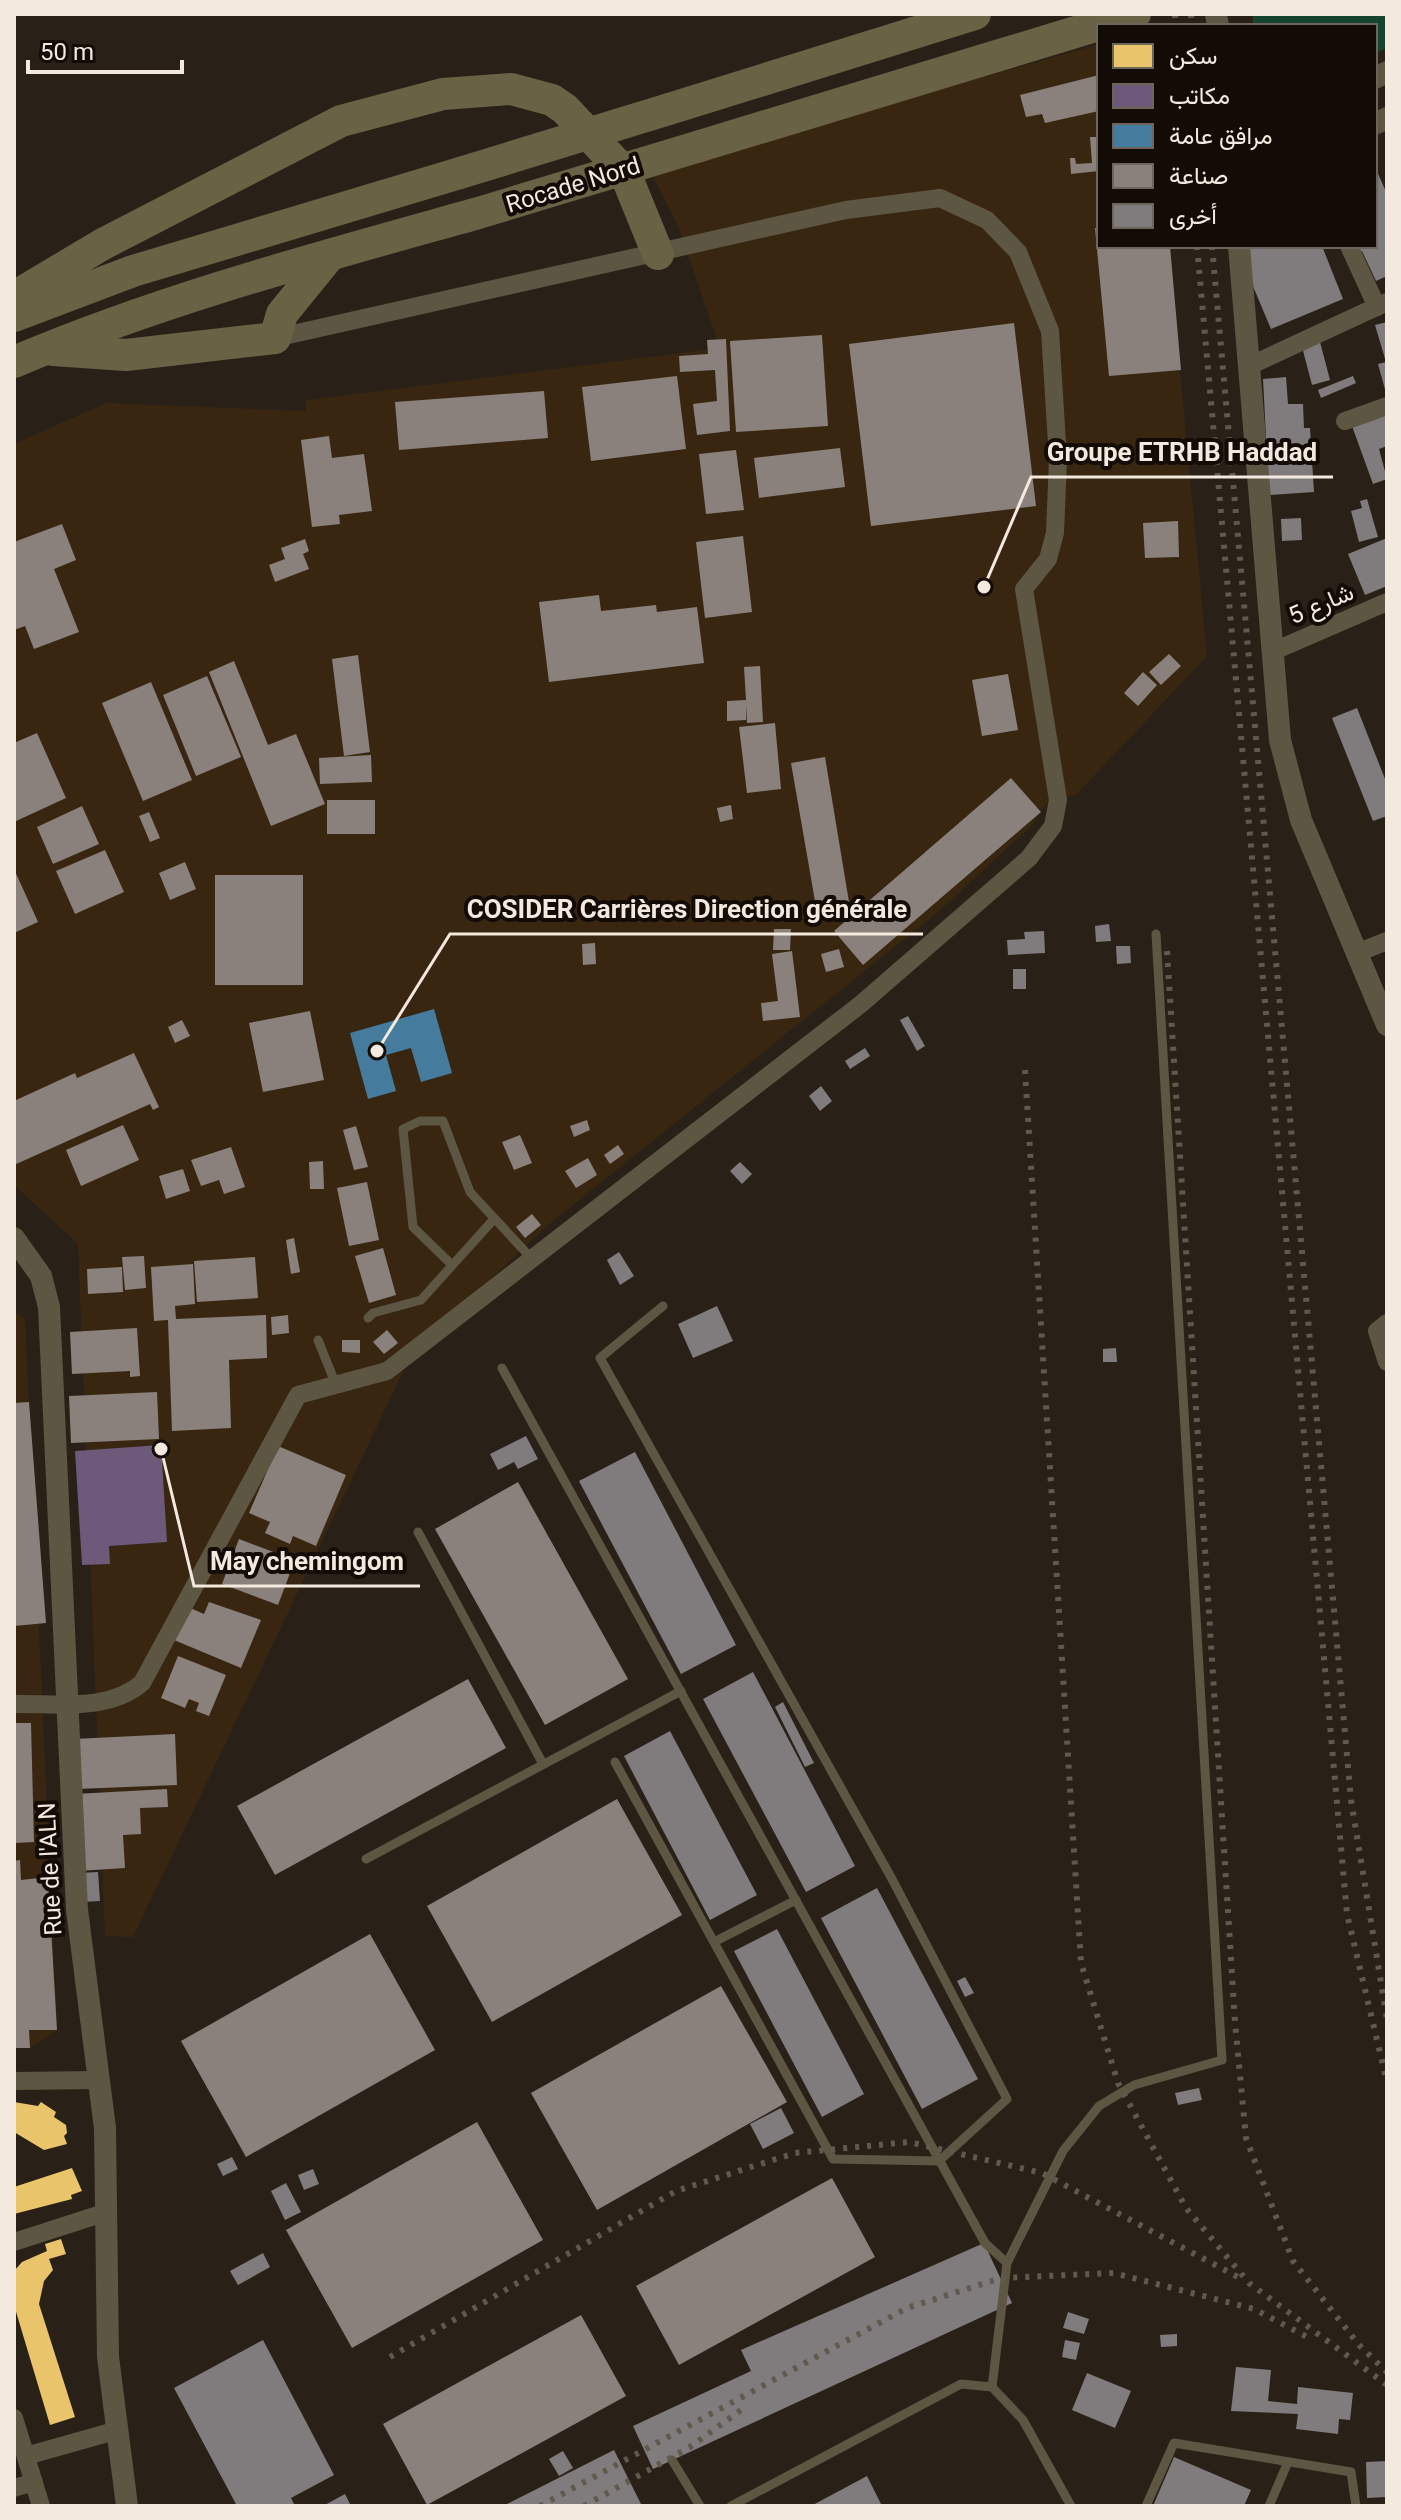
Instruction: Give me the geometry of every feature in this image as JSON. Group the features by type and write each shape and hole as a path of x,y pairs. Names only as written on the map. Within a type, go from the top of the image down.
{"highway":[{"name":"Rocade Nord","path":"14,316 133,271 975,14"},
{"name":"Rocade Nord","path":"1101,24 1134,14"},
{"name":"Rocade Nord","path":"14,362 44,349 330,255 1097,25"},
{"path":"14,297 103,244 341,121 443,94 511,89 552,100 565,109 625,173 658,254"},
{"path":"44,349 126,355 275,338 282,314 330,255"}],"street":[{"path":"14,1704 105,1702 125,1698 142,1683 298,1395 387,1371 861,1004 1029,858 1053,826 1058,800 1024,589 1048,559 1055,533 1058,459 1054,363 1050,331 1018,252 987,220 940,198 807,217 658,254 275,338"},
{"path":"1239,248 1280,740 1301,820 1359,952 1381,992 1387,1025"},
{"path":"1249,366 1382,304 1350,248"},
{"path":"1345,421 1387,406"},
{"name":"شارع 5","path":"1274,651 1387,602"},
{"path":"1359,952 1387,941"},
{"name":"Rue de l'ALN","path":"18,1248 41,1276 49,1307 77,1910 99,2080 107,2212 108,2357 127,2506"},
{"path":"1387,1323 1380,1326 1377,1336 1387,1362"},
{"path":"14,2081 99,2080"},
{"path":"14,2242 107,2212"},
{"path":"14,2418 41,2506"},
{"path":"26,2456 118,2430"},
{"path":"14,2488 34,2482"}],"lane":[{"path":"992,2387 1007,2263 1063,2151 1099,2106 1134,2085 1222,2060 1156,934"},
{"path":"451,1264 413,1227 403,1129 420,1121 443,1121 470,1192 533,1260"},
{"path":"368,1318 373,1313 421,1300 494,1219"},
{"path":"615,1762 833,2159 939,2161 1007,2099 892,1879 600,1358 663,1306"},
{"path":"318,1340 336,1385"},
{"path":"502,1368 985,2243 1007,2263"},
{"path":"418,1532 543,1764"},
{"path":"366,1859 681,1691"},
{"path":"714,1942 796,1900"},
{"path":"731,2506 961,2384 992,2387 1023,2420 1071,2506"},
{"path":"1146,2506 1174,2443 1351,2472 1356,2506"},
{"path":"672,2460 700,2506"},
{"path":"1269,2506 1288,2462"}],"shaded area":[{"path":"1097,45 1097,248 1168,248 1207,656 1077,794 1045,805 1032,825 938,912 548,1225 412,1353 133,1937 105,1936 78,1244 14,1185 14,444 106,403 306,411 306,400 720,348 678,226 651,173"},
{"path":"14,1311 25,1319 57,2030 30,2048 14,2048"}],"green space":[{"path":"1253,14 1387,14 1387,48 1377,52 1377,24 1253,24"}],"building: سكن":[{"path":"14,2102 38,2106 41,2102 56,2112 54,2117 66,2125 67,2133 64,2136 67,2144 44,2150 14,2132"},
{"path":"72,2168 82,2191 71,2195 72,2199 14,2214 14,2187"},
{"path":"61,2239 66,2254 49,2259 53,2270 44,2281 39,2304 75,2417 50,2425 14,2305 14,2271 22,2262 47,2251 45,2244"}],"building: مكاتب":[{"path":"161,1445 167,1542 109,1546 110,1564 82,1565 75,1451"}],"building: مرافق عامة":[{"path":"434,1009 452,1073 421,1082 411,1048 386,1055 396,1091 368,1099 350,1033"}],"building: صناعة":[{"path":"1097,76 1097,111 1045,123 1042,114 1026,117 1020,95"},
{"path":"1090,137 1097,137 1097,171 1071,174 1070,158 1075,158 1076,164 1092,163"},
{"path":"1095,228 1097,248 1170,248 1181,370 1109,376"},
{"path":"1014,323 1036,506 871,526 849,344"},
{"path":"822,335 828,426 736,432 730,341"},
{"path":"726,339 730,431 697,435 693,404 717,401 715,370 680,372 679,356 708,354 707,340"},
{"path":"677,376 686,449 591,461 582,387"},
{"path":"544,391 548,438 399,450 395,402"},
{"path":"329,436 332,458 364,454 372,511 339,515 340,524 312,527 301,440"},
{"path":"840,448 845,487 759,498 754,458"},
{"path":"736,450 744,510 706,514 699,454"},
{"path":"1178,521 1179,557 1145,558 1143,523"},
{"path":"62,524 76,560 54,569 79,632 34,649 25,626 14,630 14,542"},
{"path":"743,536 752,612 705,618 696,542"},
{"path":"305,539 309,551 303,554 309,569 275,582 269,565 285,559 281,548"},
{"path":"599,595 601,611 656,605 657,612 697,607 704,663 549,682 539,602"},
{"path":"1169,654 1181,666 1161,685 1149,672"},
{"path":"358,655 370,752 344,756 332,659"},
{"path":"234,661 268,745 296,734 325,804 271,826 209,672"},
{"path":"760,666 763,722 747,723 746,705 746,720 727,721 727,701 746,700 744,667"},
{"path":"1143,672 1157,685 1138,706 1124,693"},
{"path":"1008,674 1018,730 982,736 972,680"},
{"path":"207,676 241,757 196,776 163,695"},
{"path":"151,682 192,780 143,801 102,703"},
{"path":"775,723 781,789 747,793 739,727"},
{"path":"37,733 66,798 14,822 14,743"},
{"path":"371,755 372,782 320,784 319,758"},
{"path":"825,757 849,902 816,907 791,763"},
{"path":"1011,778 1041,812 863,965 834,931"},
{"path":"327,800 375,800 375,834 327,834"},
{"path":"731,805 733,819 720,822 717,808"},
{"path":"82,806 99,844 53,864 37,827"},
{"path":"149,812 160,838 150,842 139,816"},
{"path":"105,850 124,892 75,914 56,871"},
{"path":"185,862 196,889 170,900 159,873"},
{"path":"14,869 38,922 14,933"},
{"path":"215,875 303,875 303,985 215,985"},
{"path":"774,929 791,929 790,950 773,950"},
{"path":"595,943 596,964 583,965 582,944"},
{"path":"839,949 844,967 826,972 821,954"},
{"path":"792,951 800,1017 763,1021 761,1003 778,1001 772,954"},
{"path":"310,1011 324,1080 263,1092 249,1023"},
{"path":"182,1020 190,1036 175,1043 168,1027"},
{"path":"134,1053 159,1107 153,1110 150,1104 14,1165 14,1101 75,1073 77,1078"},
{"path":"587,1120 590,1130 574,1137 570,1126"},
{"path":"123,1125 139,1160 81,1186 66,1150"},
{"path":"356,1126 368,1167 354,1170 343,1130"},
{"path":"520,1135 532,1163 514,1170 502,1142"},
{"path":"618,1145 624,1154 610,1164 604,1155"},
{"path":"231,1147 245,1187 224,1194 219,1180 201,1186 191,1160"},
{"path":"588,1158 597,1175 576,1188 565,1171"},
{"path":"323,1161 324,1189 310,1189 309,1162"},
{"path":"183,1169 190,1191 166,1199 159,1176"},
{"path":"367,1182 379,1240 349,1246 337,1188"},
{"path":"532,1214 541,1225 525,1238 516,1227"},
{"path":"294,1238 300,1272 291,1274 286,1240"},
{"path":"383,1248 396,1295 369,1303 355,1256"},
{"path":"144,1256 146,1288 125,1290 122,1257"},
{"path":"255,1257 258,1298 197,1302 194,1261"},
{"path":"193,1264 195,1304 175,1306 176,1319 266,1315 267,1358 229,1360 231,1428 172,1431 168,1320 154,1321 151,1267"},
{"path":"122,1267 123,1292 88,1294 87,1269"},
{"path":"288,1315 289,1333 272,1335 271,1317"},
{"path":"137,1328 140,1376 130,1377 130,1371 72,1374 70,1332"},
{"path":"387,1330 398,1343 384,1354 373,1342"},
{"path":"342,1340 360,1340 360,1353 342,1352"},
{"path":"157,1392 159,1439 71,1443 69,1396"},
{"path":"29,1402 46,1623 14,1626 14,1403"},
{"path":"278,1446 346,1475 316,1546 293,1536 290,1544 265,1533 270,1522 249,1513"},
{"path":"518,1482 628,1679 545,1725 435,1529"},
{"path":"239,1539 295,1560 278,1605 222,1584"},
{"path":"209,1602 261,1620 241,1668 174,1640 188,1607 204,1614"},
{"path":"178,1656 226,1675 209,1716 196,1711 199,1703 189,1699 185,1708 161,1698"},
{"path":"468,1679 506,1748 275,1875 237,1806"},
{"path":"14,1723 31,1723 34,1842 14,1843"},
{"path":"175,1734 177,1785 76,1789 74,1739"},
{"path":"167,1789 168,1807 140,1808 141,1834 123,1835 125,1868 78,1871 75,1794"},
{"path":"617,1799 682,1915 492,2022 427,1906"},
{"path":"20,1860 21,1880 48,1877 57,2030 29,2030 30,2048 14,2048 14,1861"},
{"path":"370,1934 435,2050 246,2157 181,2041"},
{"path":"721,1986 787,2102 597,2210 531,2093"},
{"path":"477,2122 543,2240 352,2348 286,2230"},
{"path":"832,2178 875,2257 679,2365 636,2286"},
{"path":"581,2315 626,2396 427,2505 383,2424"}],"building: أخرى":[{"path":"1377,172 1387,194 1387,276 1376,281 1362,251 1358,253 1356,248 1377,248"},
{"path":"1237,248 1323,248 1343,299 1271,329"},
{"path":"1387,322 1386,393 1378,364 1386,362 1375,325"},
{"path":"1319,338 1330,380 1312,385 1301,343"},
{"path":"1353,376 1356,383 1321,398 1318,390"},
{"path":"1286,377 1288,404 1303,404 1304,428 1310,428 1314,492 1269,495 1263,379"},
{"path":"1387,413 1387,446 1379,449 1387,479 1373,484 1352,426"},
{"path":"1367,499 1378,537 1359,542 1351,511 1362,508 1360,501"},
{"path":"1301,518 1302,540 1282,541 1281,519"},
{"path":"1387,538 1387,586 1365,595 1348,554"},
{"path":"1357,708 1387,784 1387,816 1373,821 1332,718"},
{"path":"1109,924 1111,941 1096,942 1095,926"},
{"path":"1044,931 1045,953 1008,955 1007,940 1025,939 1024,932"},
{"path":"1116,946 1130,946 1131,963 1117,964"},
{"path":"1013,969 1026,969 1026,989 1013,989"},
{"path":"908,1016 925,1046 917,1051 900,1020"},
{"path":"865,1048 870,1056 850,1069 845,1061"},
{"path":"821,1086 832,1101 820,1111 809,1096"},
{"path":"740,1162 752,1174 742,1184 730,1171"},
{"path":"619,1252 634,1276 620,1285 607,1260"},
{"path":"717,1306 733,1341 693,1358 678,1324"},
{"path":"1116,1348 1117,1362 1103,1362 1103,1349"},
{"path":"526,1436 538,1459 518,1469 514,1462 498,1470 490,1454"},
{"path":"635,1452 736,1645 681,1674 579,1481"},
{"path":"753,1672 855,1866 806,1892 703,1699"},
{"path":"783,1702 814,1763 805,1767 775,1707"},
{"path":"670,1731 757,1895 710,1920 624,1756"},
{"path":"98,1872 100,1901 81,1902 80,1873"},
{"path":"877,1888 978,2079 922,2109 821,1918"},
{"path":"777,1929 864,2094 822,2117 734,1951"},
{"path":"965,1977 974,1993 965,1997 957,1981"},
{"path":"1199,2088 1202,2100 1178,2105 1175,2093"},
{"path":"781,2108 794,2133 763,2149 750,2124"},
{"path":"232,2157 238,2169 223,2176 217,2164"},
{"path":"313,2169 319,2184 304,2190 298,2175"},
{"path":"286,2183 301,2212 285,2220 271,2191"},
{"path":"984,2243 1012,2303 653,2469 633,2426 751,2371 741,2350"},
{"path":"263,2253 270,2267 238,2285 230,2271"},
{"path":"1068,2312 1089,2319 1084,2334 1063,2328"},
{"path":"1177,2334 1177,2346 1161,2347 1160,2335"},
{"path":"263,2340 334,2475 291,2498 295,2506 237,2506 174,2388"},
{"path":"1065,2340 1080,2343 1076,2360 1062,2357"},
{"path":"1236,2367 1271,2370 1268,2401 1297,2404 1298,2387 1353,2393 1350,2420 1339,2419 1338,2434 1296,2429 1298,2414 1231,2411"},
{"path":"1087,2373 1131,2391 1115,2428 1072,2410"},
{"path":"614,2450 642,2506 503,2506"},
{"path":"563,2451 573,2468 559,2476 549,2459"},
{"path":"1174,2457 1251,2490 1244,2506 1153,2506"},
{"path":"1387,2461 1387,2497 1367,2498 1366,2462"},
{"path":"867,2476 882,2506 811,2506"},
{"path":"345,2494 351,2506 323,2506"}],"railway":[{"path":"1175,14 1176,24"},
{"path":"1191,14 1192,24"},
{"path":"1197,248 1347,1914 1387,2082"},
{"path":"1212,248 1351,1800 1387,2019"},
{"path":"1167,951 1235,2022 1246,2138 1293,2261 1359,2345 1387,2372"},
{"path":"1025,1070 1081,1963 1118,2083 1186,2208 1249,2283 1387,2385"},
{"path":"390,2357 676,2191 795,2153 909,2142 1042,2173 1238,2277"},
{"path":"540,2506 907,2308 1001,2278 1114,2273 1254,2309 1309,2338"},
{"path":"584,2506 690,2447 741,2410"}],"place":[{"name":"Groupe ETRHB Haddad","path":"984,587"},
{"name":"COSIDER Carrières Direction générale","path":"377,1051"},
{"name":"May chemingom","path":"161,1449"}]}
